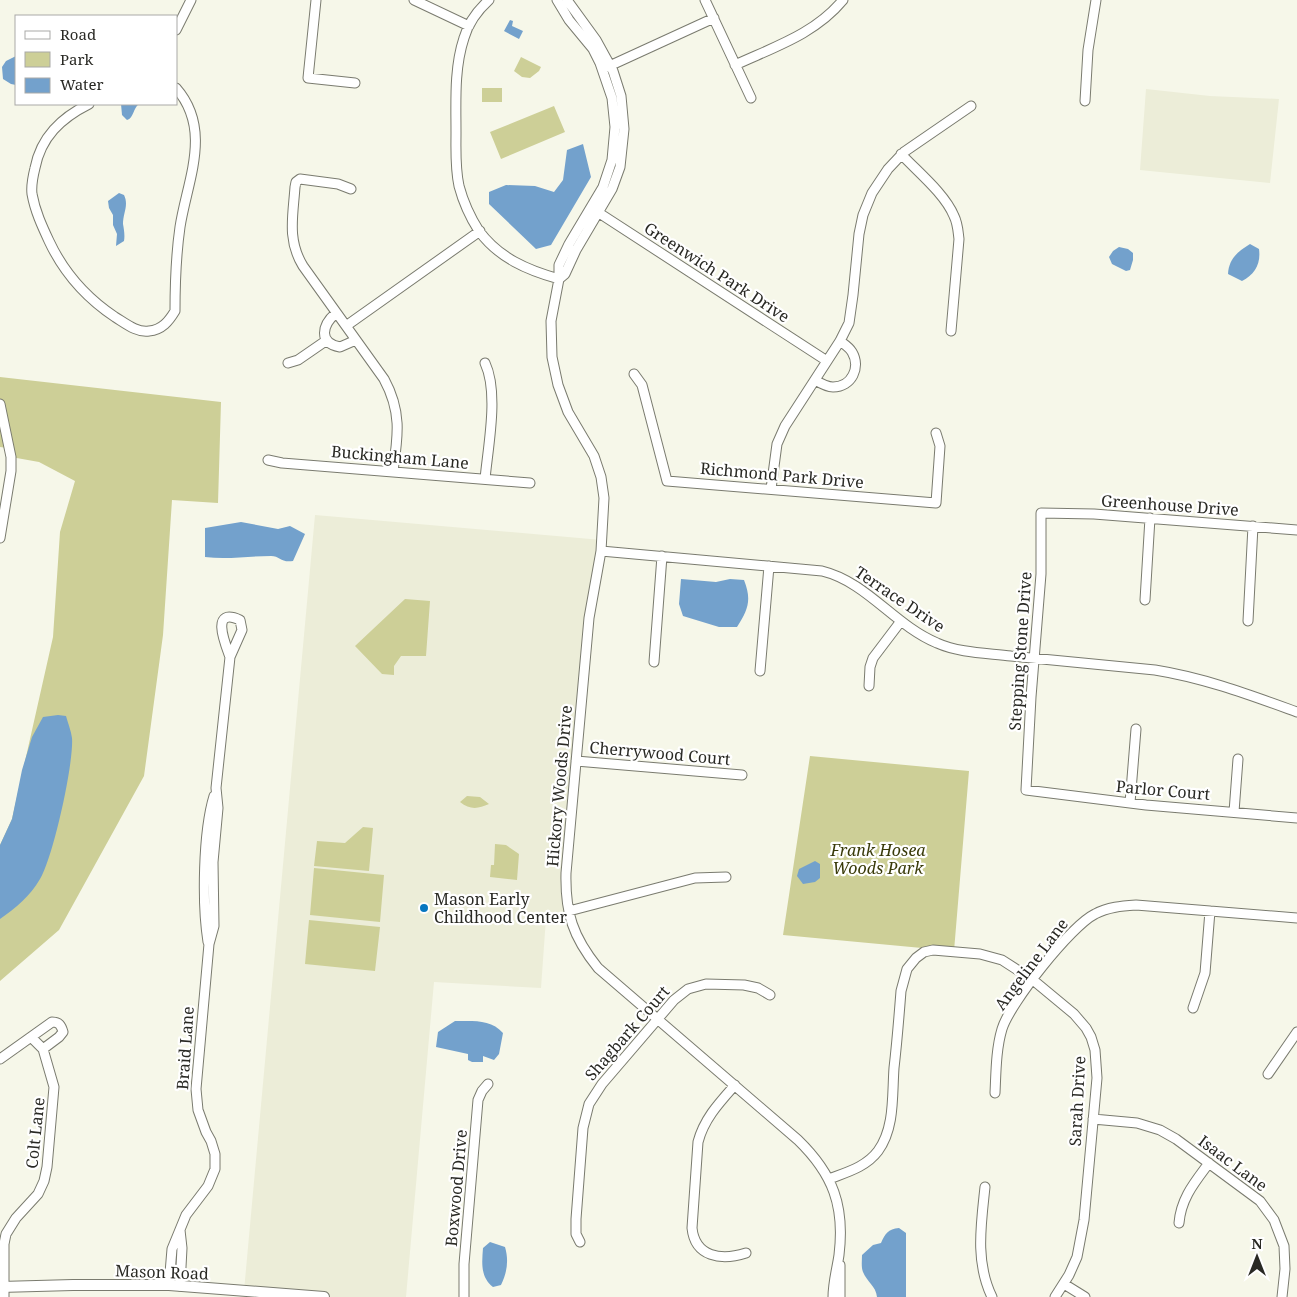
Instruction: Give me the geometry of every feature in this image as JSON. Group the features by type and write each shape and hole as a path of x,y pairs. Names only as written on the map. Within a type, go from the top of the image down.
{"main road":[{"name":"Mason Road","path":"3,1291 74,1285 169,1285 324,1297"}],"street":[{"path":"178,26 191,0"},
{"path":"316,0 308,78 355,83"},
{"path":"414,0 469,26"},
{"path":"489,0 469,26 461,48 457,76 456,162 459,186 463,199 480,231 497,250 513,262 559,279"},
{"name":"Hickory Woods Drive","path":"557,0 569,20 607,67"},
{"name":"Hickory Woods Drive","path":"567,0 596,40 607,67 608,84 614,112 614,146 608,174 595,211 565,274 559,279 551,320 552,357 558,385 568,412 594,456 601,477 604,511 601,551 589,618 566,873 569,911 578,939 598,968 735,1085 811,1153 829,1179 835,1193 840,1216 840,1297"},
{"path":"705,0 751,98"},
{"path":"735,65 808,31 827,18 842,0"},
{"path":"1084,101 1088,50 1096,0"},
{"path":"607,67 714,18"},
{"path":"87,105 74,111 46,137 38,154 32,192 36,210 43,229 63,267 90,299 130,326 149,332 160,328 170,320 175,311 177,248 181,217 196,151 193,120 184,99 178,91"},
{"path":"772,489 777,444 785,426 845,332 851,314 858,243 864,215 872,193 879,181 901,154 971,106"},
{"path":"901,154 944,199 957,225 959,239 951,331"},
{"path":"351,189 338,184 300,179 295,187 292,230 294,249 303,266 384,379 394,401 398,425 394,471"},
{"name":"Greenwich Park Drive","path":"595,211 827,361"},
{"path":"346,326 480,231"},
{"path":"336,313 328,319 325,326 324,331 327,340 331,344 340,347 356,340"},
{"path":"288,363 298,360 327,340"},
{"path":"814,380 823,385 834,387 844,385 852,378 855,369 855,359 850,350 840,341"},
{"path":"485,363 490,376 491,400 485,479"},
{"name":"Richmond Park Drive","path":"634,374 642,385 667,481 936,503 940,446 936,433"},
{"path":"0,404 3,438 11,457 11,471 0,538"},
{"name":"Buckingham Lane","path":"268,460 530,483"},
{"name":"Greenhouse Drive","path":"1041,512 1094,514 1297,530"},
{"name":"Stepping Stone Drive","path":"1026,790 1033,658 1041,574 1041,512"},
{"path":"1145,600 1150,518"},
{"path":"1248,621 1253,526"},
{"name":"Terrace Drive","path":"601,551 822,571 834,574 855,585 921,636 946,647 1182,674 1214,682 1297,712"},
{"path":"654,662 662,556"},
{"path":"760,670 769,566"},
{"path":"868,686 873,658 902,620"},
{"name":"Braid Lane","path":"169,1285 172,1249 186,1215 208,1186 215,1169 215,1154 198,1110 196,1089 208,944 206,925 206,862 210,809 216,788 230,658"},
{"path":"1130,803 1136,729"},
{"path":"1234,812 1238,759"},
{"name":"Cherrywood Court","path":"576,761 742,775"},
{"name":"Parlor Court","path":"1026,790 1130,803 1297,818"},
{"path":"569,911 695,878 726,877"},
{"name":"Angeline Lane","path":"995,1093 998,1056 1003,1028 1016,1003 1075,928 1086,919 1103,910 1136,905 1297,918"},
{"path":"1192,1008 1205,973 1210,911"},
{"name":"Sarah Drive","path":"829,1179 865,1164 878,1150 887,1134 892,1106 901,991 907,968 924,952 933,950 980,954 1002,960 1033,980 1074,1014 1086,1028 1095,1050 1097,1064 1093,1120 1080,1243 1064,1284 1055,1297"},
{"name":"Shagbark Court","path":"580,1242 576,1234 576,1219 585,1114 593,1095 658,1019 688,989 701,984 720,983 758,988 770,995"},
{"path":"0,1059 52,1022 56,1022 61,1026 62,1032 59,1037 43,1049"},
{"path":"1268,1074 1297,1032"},
{"name":"Colt Lane","path":"0,1236 38,1194 47,1172 54,1087 43,1049 31,1037"},
{"name":"Boxwood Drive","path":"464,1297 464,1264 478,1100 488,1084"},
{"path":"735,1085 710,1115 700,1133 692,1235 697,1245 708,1254 722,1257 746,1253"},
{"name":"Isaac Lane","path":"1093,1120 1151,1126 1176,1139 1260,1201 1280,1232 1285,1255 1282,1297"},
{"path":"1179,1223 1181,1208 1187,1194 1209,1163"},
{"path":"985,1187 981,1226 981,1259 986,1283 992,1297"},
{"name":"Colt Lane","path":"3,1291 4,1244 10,1226"},
{"path":"180,1230 182,1248 180,1286"},
{"name":"Hickory Woods Drive","path":"833,1297 839,1256"},
{"path":"1064,1284 1085,1297"}],"shaded area":[{"path":"1146,89 1210,96 1279,99 1270,183 1140,170"},
{"name":"Mason Early Childhood Center","path":"315,515 602,540 591,604 566,873 569,911 546,918 541,988 434,982 406,1297 324,1297 244,1291"}],"green space":[{"path":"521,57 541,67 530,78 522,77 514,71"},
{"path":"482,88 502,88 502,102 482,102"},
{"path":"554,106 565,132 501,159 490,132"},
{"path":"0,377 221,402 218,503 172,500 163,635 144,776 59,930 0,981 0,845 12,819 53,637 60,532 75,481 39,462 11,457 8,448 0,447"},
{"path":"405,599 430,601 426,656 401,656 394,666 394,675 382,674 355,646"},
{"name":"Frank Hosea Woods Park","path":"810,756 969,771 954,951 783,935"},
{"path":"467,796 480,797 489,804 478,808 467,806 460,802"},
{"path":"363,827 373,828 369,871 314,866 317,841 345,843"},
{"path":"495,844 506,845 519,854 517,880 490,877 491,865 494,865"},
{"path":"314,868 384,875 380,922 310,915"},
{"path":"309,920 380,927 375,971 305,964"}],"water":[{"path":"510,20 513,21 512,26 523,31 519,39 504,31"},
{"path":"15,56 15,85 3,79 2,67 6,61"},
{"path":"121,105 138,105 129,119 127,120 122,115"},
{"path":"583,144 591,177 551,245 536,249 489,204 489,192 506,185 535,186 554,192 563,180 567,150"},
{"path":"119,193 124,195 126,206 123,220 124,241 116,246 117,234 108,201"},
{"path":"1250,244 1259,249 1258,264 1254,272 1242,281 1228,274 1230,264 1241,250"},
{"path":"1119,247 1128,249 1133,253 1130,270 1126,271 1112,264 1109,257"},
{"path":"241,522 278,529 290,526 305,534 293,561 286,561 271,556 205,557 205,528"},
{"path":"681,579 716,582 730,579 744,580 748,593 748,605 737,627 719,627 683,616 679,604"},
{"path":"66,716 72,738 72,750 66,788 51,852 40,879 32,891 0,919 0,845 12,819 22,770 32,737 43,717"},
{"path":"815,861 820,864 820,878 815,882 803,884 797,876 799,869"},
{"path":"455,1021 487,1023 498,1028 503,1033 499,1054 494,1060 483,1056 483,1062 472,1062 468,1060 468,1054 436,1047 438,1032"},
{"path":"899,1228 906,1233 906,1297 877,1297 875,1290 863,1272 862,1255 873,1245 881,1243 890,1231"},
{"path":"490,1242 505,1247 507,1257 505,1276 501,1285 493,1287 486,1279 482,1264 483,1248"}],"place":[{"name":"Mason Early Childhood Center","path":"424,908"}]}
